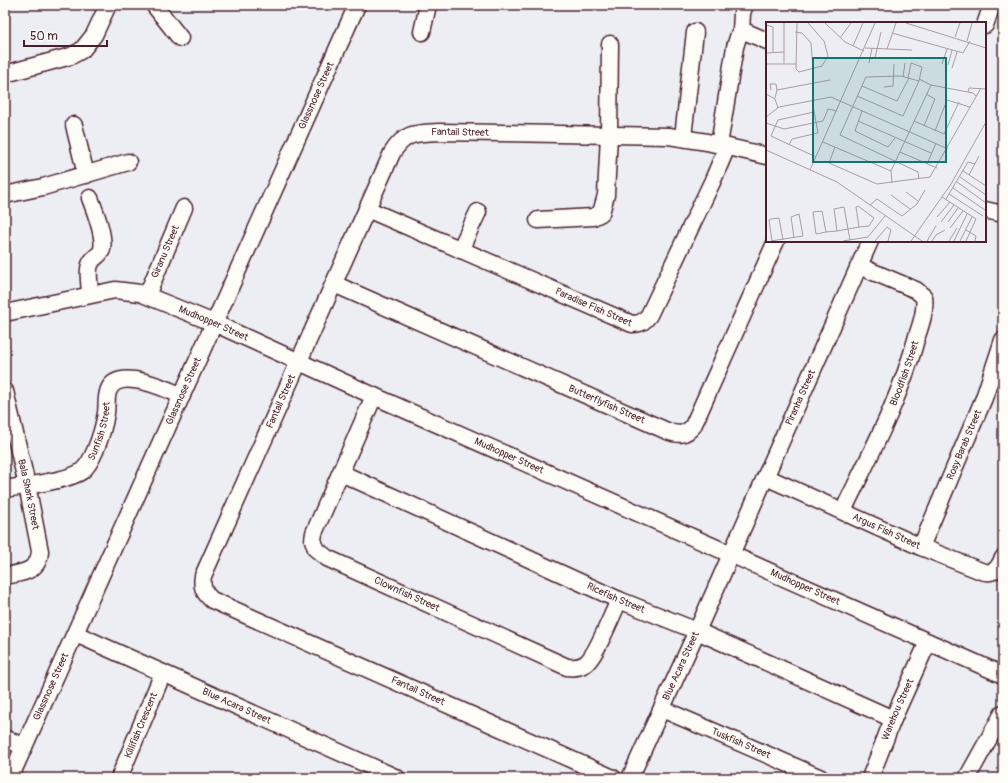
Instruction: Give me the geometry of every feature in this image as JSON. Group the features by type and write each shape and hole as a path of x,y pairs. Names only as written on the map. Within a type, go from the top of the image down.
{"street":[{"path":"5,74 71,56 82,50 94,35 108,5"},
{"path":"154,5 180,38"},
{"name":"Glassnose Street","path":"10,778 76,634 357,5"},
{"path":"422,32 428,5"},
{"path":"723,146 735,47 741,31 742,13 745,5"},
{"path":"986,22 992,5"},
{"path":"741,31 747,32 766,41"},
{"path":"683,137 695,32"},
{"path":"538,220 594,217 601,213 606,195 609,135 610,44"},
{"path":"74,125 86,175"},
{"name":"Fantail Street","path":"613,778 212,600 203,589 205,572 392,153 401,141 413,135 439,132 683,137 766,156"},
{"name":"Paradise Fish Street","path":"367,209 632,324 645,320 652,307 709,187 723,146"},
{"path":"5,195 43,187 128,162"},
{"path":"90,198 98,223 102,244 101,252 92,261 90,267 90,294"},
{"name":"Giranu Street","path":"147,295 184,208"},
{"path":"986,210 1003,214"},
{"path":"460,250 478,212"},
{"name":"Butterflyfish Street","path":"334,284 667,431 675,434 683,434 689,431 693,426 776,242"},
{"name":"Piranha Street","path":"731,554 870,242"},
{"name":"Bloodfish Street","path":"843,512 907,372 918,336 924,306 924,297 916,290 859,266"},
{"name":"Mudhopper Street","path":"5,313 90,294 115,290 140,292 214,323 374,396 1003,675"},
{"name":"Rosy Barab Street","path":"921,547 984,398 1003,340"},
{"name":"Sunfish Street","path":"5,490 66,478 78,474 86,468 98,443 103,428 108,392 112,384 116,381 125,379 142,381 182,396"},
{"name":"Clownfish Street","path":"374,396 314,533 314,544 318,551 327,558 365,576 572,668 585,664 593,656 619,600"},
{"name":"Bala Shark Street","path":"5,576 30,570 37,564 40,556 27,485 6,400"},
{"name":"Ricefish Street","path":"341,473 619,600 697,631 893,719"},
{"name":"Argus Fish Street","path":"766,477 921,547 987,573 992,573 997,570 1003,558"},
{"name":"Blue Acara Street","path":"630,778 731,554"},
{"name":"Blue Acara Street","path":"76,634 397,778"},
{"name":"Warehou Street","path":"870,778 893,719 928,642"},
{"name":"Killifish Crescent","path":"119,778 163,673"},
{"name":"Tuskfish Street","path":"662,709 821,778"},
{"path":"967,778 1003,713"},
{"path":"5,738 24,747"}]}
